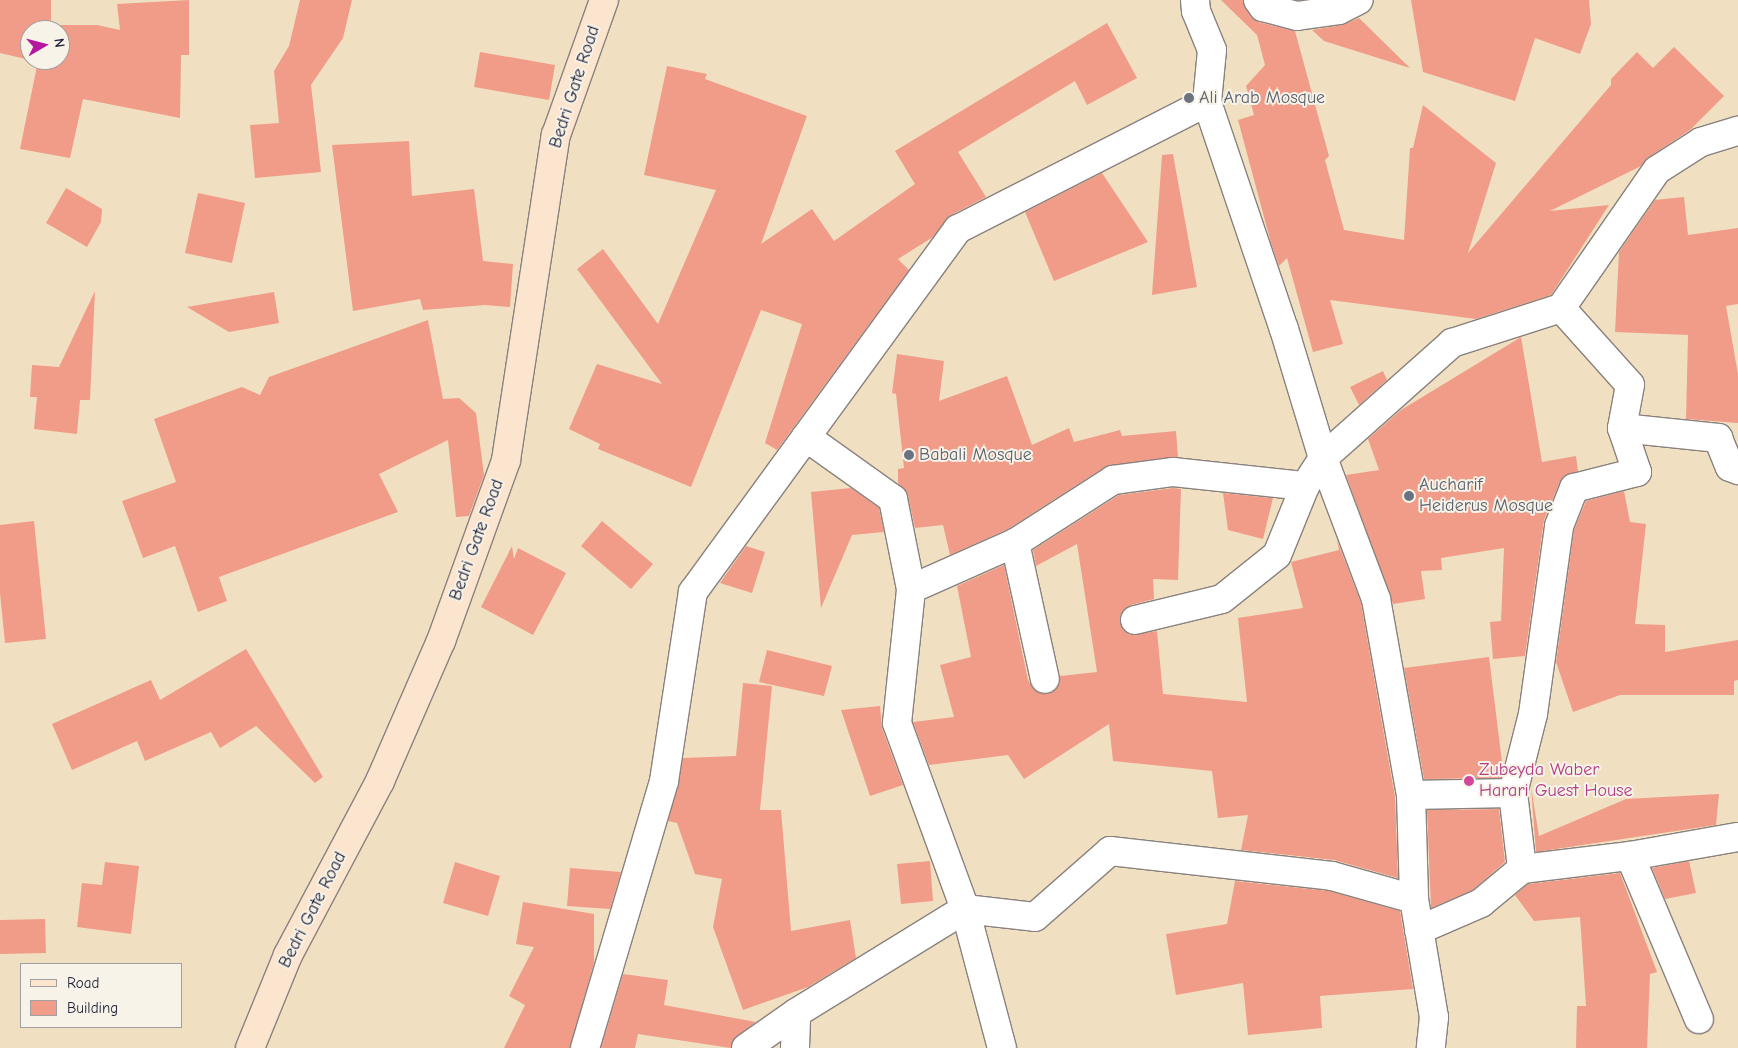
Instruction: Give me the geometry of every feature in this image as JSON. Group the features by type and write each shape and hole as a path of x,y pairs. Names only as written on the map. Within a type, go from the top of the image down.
{"street":[{"name":"Bedri Gate Road","path":"250,1048 288,955 380,781 441,641 506,460 556,135 604,0"},
{"path":"1195,0 1196,11 1212,50 1207,102 1284,328 1323,458 1376,599 1411,794 1414,899 1434,1017 1431,1048"},
{"path":"1258,0 1263,7 1297,16 1339,10 1359,0"},
{"path":"585,1048 664,781 693,592 958,229 1207,102"},
{"path":"1135,620 1222,599 1277,555 1305,486 1323,458 1452,343 1561,308 1657,170 1701,142 1738,131"},
{"path":"1522,869 1513,793 1533,714 1559,526 1574,488 1637,472 1622,428 1630,385 1561,308"},
{"path":"1622,428 1718,438 1730,467 1738,470"},
{"path":"806,437 893,499 911,589 897,723 965,909 1002,1048"},
{"path":"911,589 1015,542 1113,480 1173,472 1305,486"},
{"path":"1015,542 1045,679"},
{"path":"1411,794 1513,793"},
{"path":"1419,930 1481,903 1522,869 1630,856 1738,837"},
{"path":"746,1048 796,1013 965,909 1035,917 1110,851 1332,876 1414,899"},
{"path":"1630,856 1699,1019"},
{"path":"795,1048 796,1013"}],"building":[{"path":"0,0 51,0 51,20 20,20 20,58 0,53"},
{"path":"189,0 189,55 181,55 180,118 83,99 70,158 20,149 36,70 70,70 70,25 97,25 120,30 117,4"},
{"path":"300,0 352,0 343,38 311,85 321,172 255,178 250,125 279,123 274,71 289,46"},
{"path":"1221,0 1243,0 1250,16 1258,22 1295,31 1329,156 1325,160 1344,230 1404,240 1410,148 1413,148 1423,105 1496,163 1468,253 1611,85 1611,79 1637,52 1653,68 1674,47 1724,96 1690,130 1649,157 1641,166 1550,211 1609,205 1551,295 1476,319 1330,300 1343,344 1313,352 1287,258 1279,266 1271,243 1238,120 1254,115 1246,86 1265,65 1257,35"},
{"path":"1411,0 1589,0 1591,24 1580,54 1535,38 1515,101 1423,72"},
{"path":"1359,18 1410,68 1324,41 1312,30 1342,25"},
{"path":"1107,23 1137,78 1087,105 1075,81 958,152 986,197 951,215 933,237 898,259 909,270 777,450 765,443 802,324 761,310 691,487 598,449 600,444 569,429 597,364 662,384 577,269 603,249 658,324 716,190 644,175 667,66 707,74 705,79 807,116 761,244 812,209 834,241 915,184 895,151"},
{"path":"480,52 555,65 549,100 474,87"},
{"path":"409,141 412,196 474,189 483,261 513,264 510,307 485,305 423,310 420,299 353,311 332,145"},
{"path":"1173,154 1197,287 1152,295 1162,155"},
{"path":"1102,173 1148,242 1054,281 1025,212"},
{"path":"66,188 102,209 101,222 87,247 46,223"},
{"path":"198,193 245,203 232,263 185,253"},
{"path":"1684,197 1688,235 1738,228 1738,304 1726,306 1738,374 1738,423 1686,419 1688,335 1615,332 1619,252 1655,200"},
{"path":"95,291 90,400 80,400 77,434 34,429 37,397 30,397 32,365 59,367"},
{"path":"274,292 279,323 229,332 187,307"},
{"path":"428,320 443,399 459,398 476,413 484,475 469,516 456,517 448,440 379,474 398,512 219,577 227,601 198,612 175,546 143,558 122,501 176,482 154,419 242,387 260,395 269,377"},
{"path":"1521,337 1542,462 1576,456 1578,471 1564,476 1544,520 1525,656 1493,659 1490,622 1501,621 1504,548 1441,558 1442,570 1421,571 1425,599 1393,604 1346,475 1379,470 1368,439 1401,410"},
{"path":"897,354 944,361 939,401 1007,376 1032,445 1069,428 1074,442 1120,430 1122,436 1176,431 1178,457 1105,467 1008,529 950,555 943,525 915,528 908,496 898,483 898,469 904,468 896,394 892,393"},
{"path":"1383,371 1387,380 1359,405 1350,387"},
{"path":"851,488 879,508 884,532 852,535 821,608 811,492"},
{"path":"1173,488 1181,489 1178,580 1153,579 1154,599 1131,605 1120,616 1123,630 1130,635 1157,631 1163,694 1247,702 1238,618 1303,608 1291,562 1339,550 1337,540 1361,603 1395,797 1398,878 1334,860 1241,850 1248,815 1218,818 1212,771 1113,761 1109,724 1024,779 1008,755 929,765 913,722 954,717 940,665 971,657 957,586 1004,565 1028,680 1034,690 1049,694 1060,684 1060,676 1097,672 1077,544 1036,566 1033,550 1119,495"},
{"path":"1624,491 1630,522 1646,524 1635,624 1665,625 1665,652 1738,640 1738,680 1734,681 1734,695 1620,695 1573,712 1556,662 1574,530 1586,501"},
{"path":"1223,493 1273,498 1263,539 1228,530"},
{"path":"34,521 46,639 5,643 0,593 0,525"},
{"path":"602,521 653,564 631,589 581,546"},
{"path":"512,546 514,559 518,548 566,573 533,635 481,607"},
{"path":"746,546 765,552 752,593 720,583"},
{"path":"246,649 323,777 315,783 256,726 220,748 211,732 145,761 137,741 72,770 52,724 151,680 160,700"},
{"path":"767,650 832,666 824,696 759,682"},
{"path":"1489,657 1503,770 1501,778 1424,779 1404,668"},
{"path":"743,683 772,686 760,810 781,810 791,931 850,920 856,958 808,987 743,1010 713,927 722,879 695,874 677,823 668,821 683,758 736,756"},
{"path":"880,706 882,728 903,785 870,796 841,710"},
{"path":"1531,787 1539,836 1626,799 1719,794 1716,825 1536,852"},
{"path":"1499,809 1505,862 1473,890 1431,908 1427,810"},
{"path":"930,861 933,901 901,904 897,864"},
{"path":"1689,861 1696,893 1665,899 1652,868"},
{"path":"105,862 139,866 131,934 77,927 82,883 102,885"},
{"path":"455,862 500,876 488,916 443,903"},
{"path":"570,868 621,872 610,909 567,906"},
{"path":"1620,873 1657,972 1650,974 1647,1048 1576,1048 1577,1006 1586,1006 1580,917 1534,921 1515,895 1528,884"},
{"path":"1235,881 1329,891 1400,911 1413,989 1320,996 1322,1028 1248,1035 1243,983 1176,995 1166,934 1227,924"},
{"path":"523,902 594,914 594,963 570,1048 504,1048 525,1005 509,996 534,947 516,944"},
{"path":"45,919 46,953 0,954 0,920"},
{"path":"623,974 668,980 664,1005 756,1022 737,1036 731,1048 638,1034 635,1048 601,1048"}],"place":[{"name":"Ali Arab Mosque","path":"1189,98"},
{"name":"Babali Mosque","path":"909,455"},
{"name":"Aucharif Heiderus Mosque","path":"1409,496"},
{"name":"Zubeyda Waber Harari Guest House","path":"1469,781"}]}
